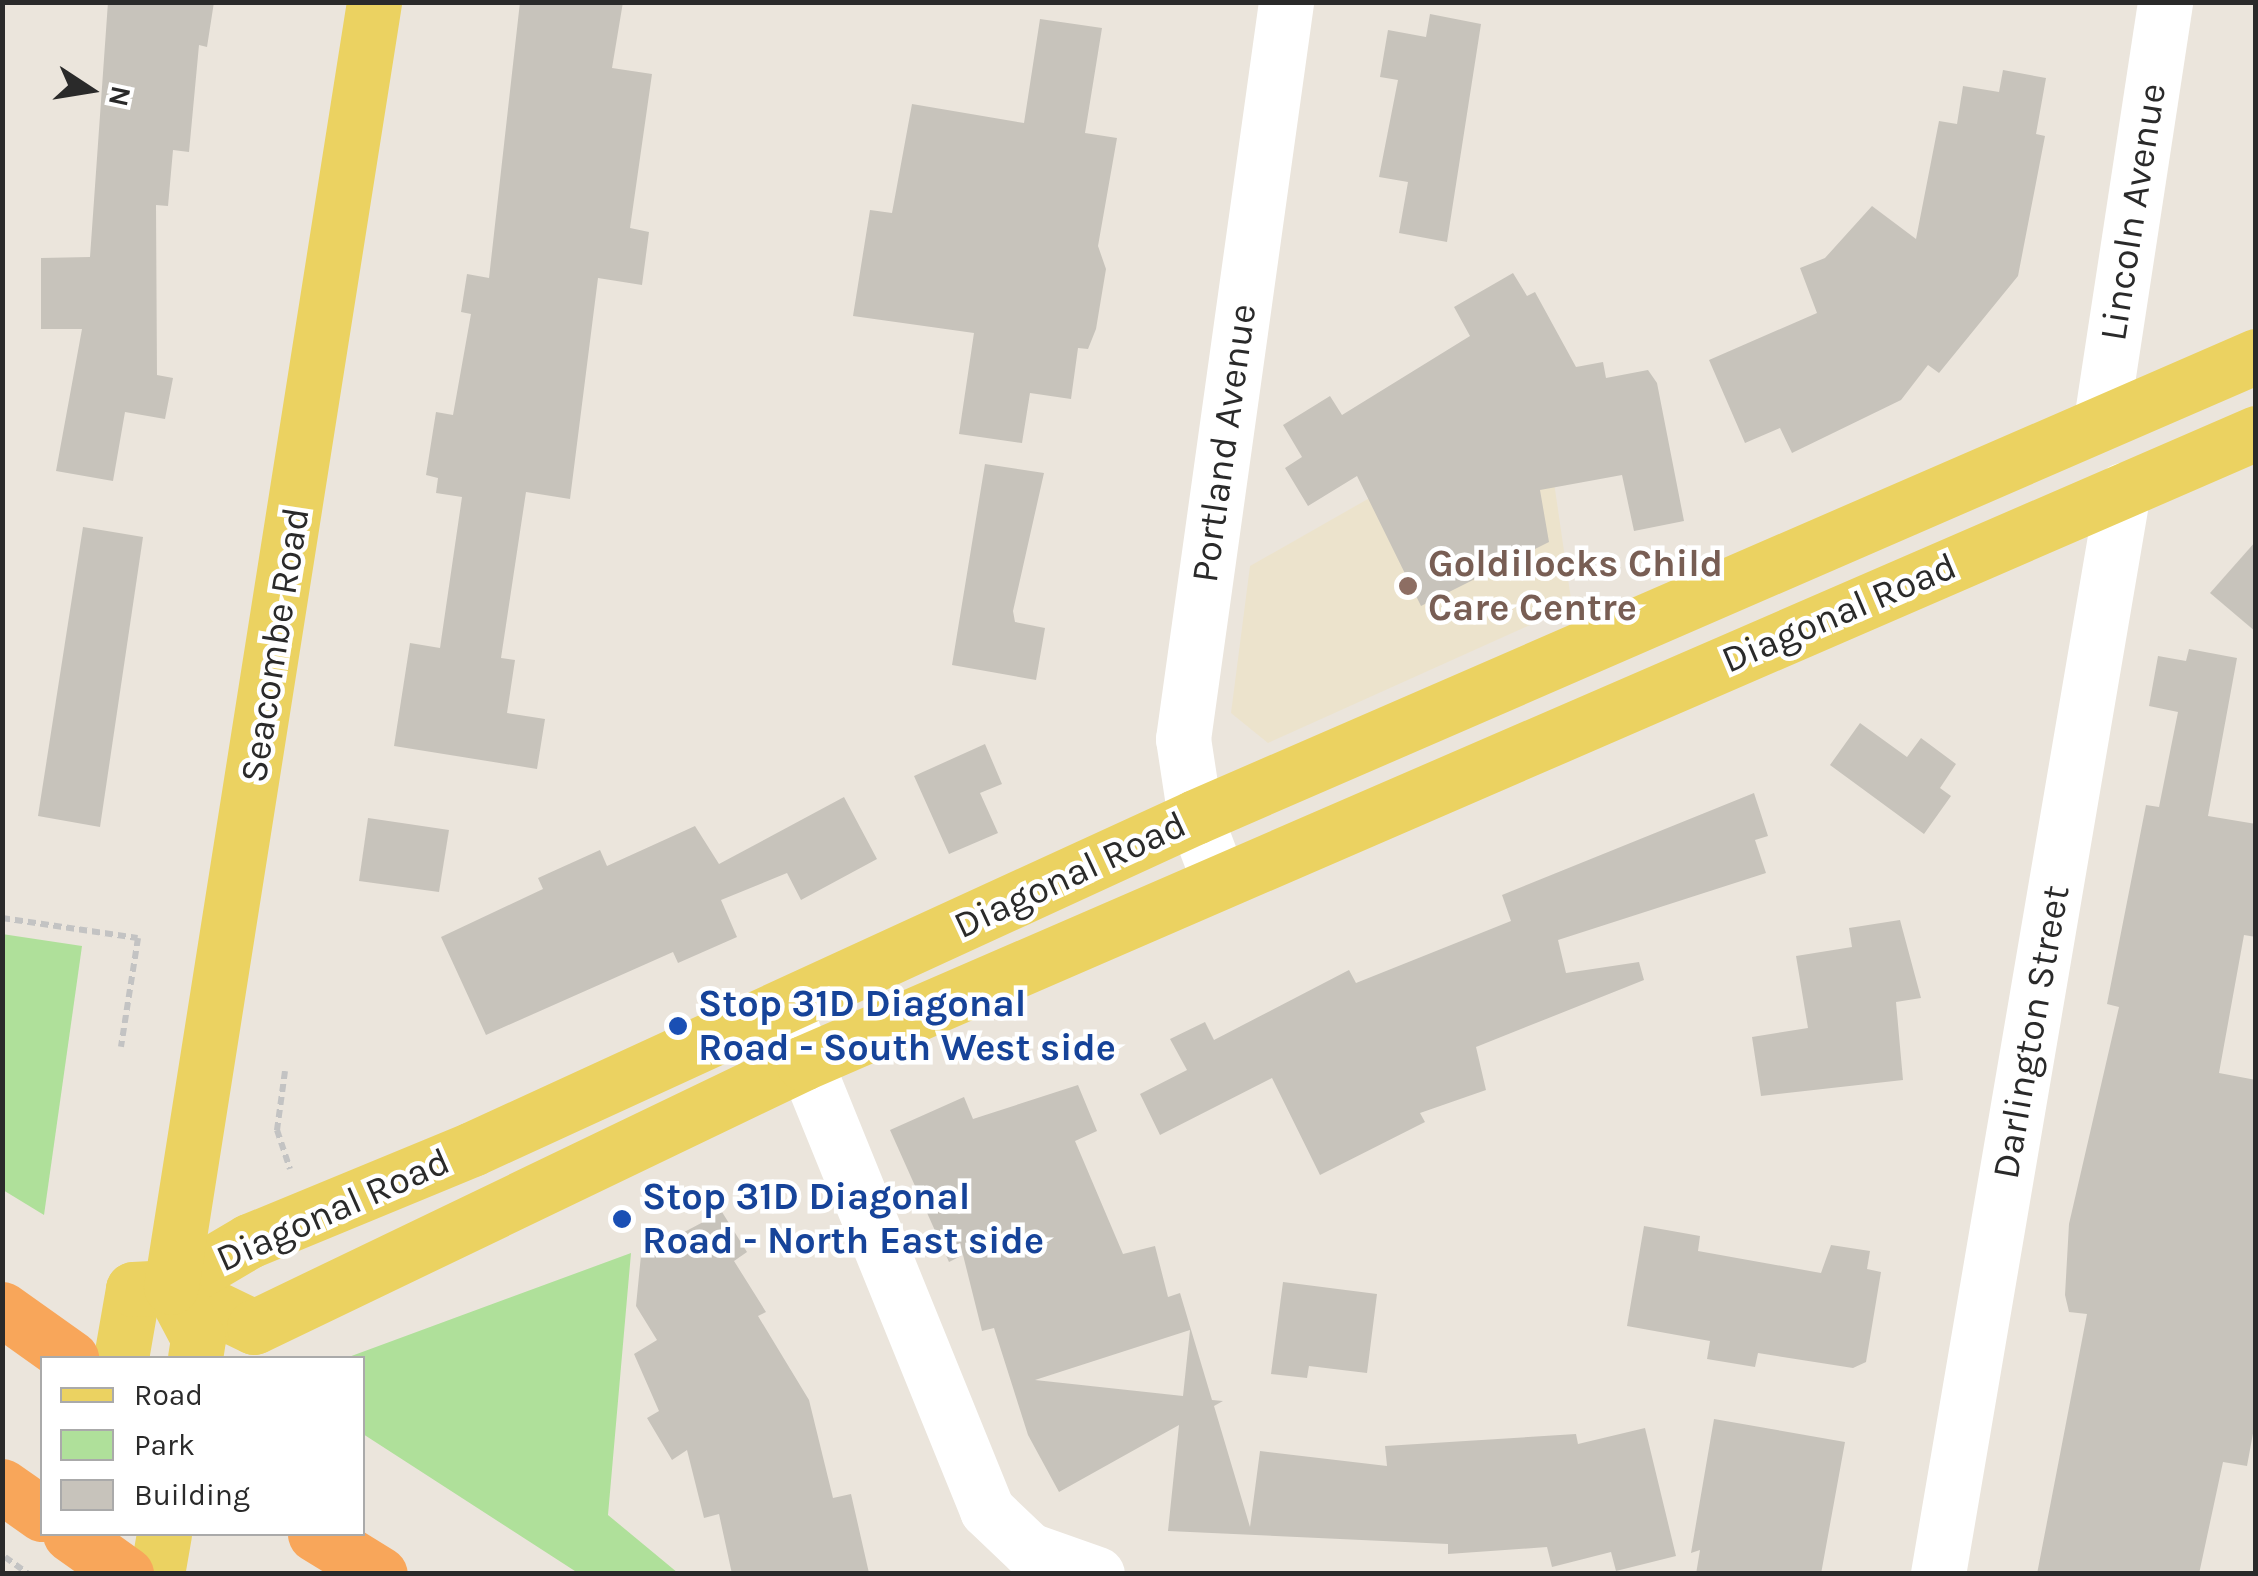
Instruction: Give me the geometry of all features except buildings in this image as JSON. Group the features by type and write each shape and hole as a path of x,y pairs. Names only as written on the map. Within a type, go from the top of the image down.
{"highway":[{"path":"2,1309 68,1356"},
{"path":"2,1486 40,1513"},
{"path":"73,1536 126,1574"},
{"path":"318,1536 380,1574"}],"main road":[{"name":"Seacombe Road","path":"122,1356 152,1288 374,2"},
{"name":"Diagonal Road","path":"152,1288 249,1240 782,1007 1195,817 2256,356"},
{"path":"2102,420 2123,490"},
{"name":"Diagonal Road","path":"152,1288 254,1327 803,1063 2256,433"},
{"path":"152,1288 196,1348"},
{"path":"83,1574 90,1536"},
{"path":"157,1574 164,1536"}],"street":[{"name":"Portland Avenue","path":"1219,880 1195,817 1183,739 1286,2"},
{"name":"Lincoln Avenue","path":"2102,420 2165,2"},
{"name":"Darlington Street","path":"1938,1574 2123,490"},
{"path":"782,1007 987,1510 1029,1550 1097,1574"}],"path":[{"path":"2,918 138,938 121,1047"},
{"path":"285,1070 280,1150 289,1169 308,1176"},
{"path":"2,1555 28,1574"}],"shaded area":[{"name":"Goldilocks Child Care Centre","path":"1542,400 1572,606 1268,743 1231,713 1250,566"}],"green space":[{"path":"2,934 82,946 44,1215 3,1190"},
{"path":"631,1253 608,1515 678,1573 578,1573 365,1435 365,1356 351,1356"}],"place":[{"name":"Goldilocks Child Care Centre","path":"1408,586"},
{"name":"Stop 31D Diagonal Road - South West side","path":"678,1026"},
{"name":"Stop 31D Diagonal Road - North East side","path":"622,1219"}]}
